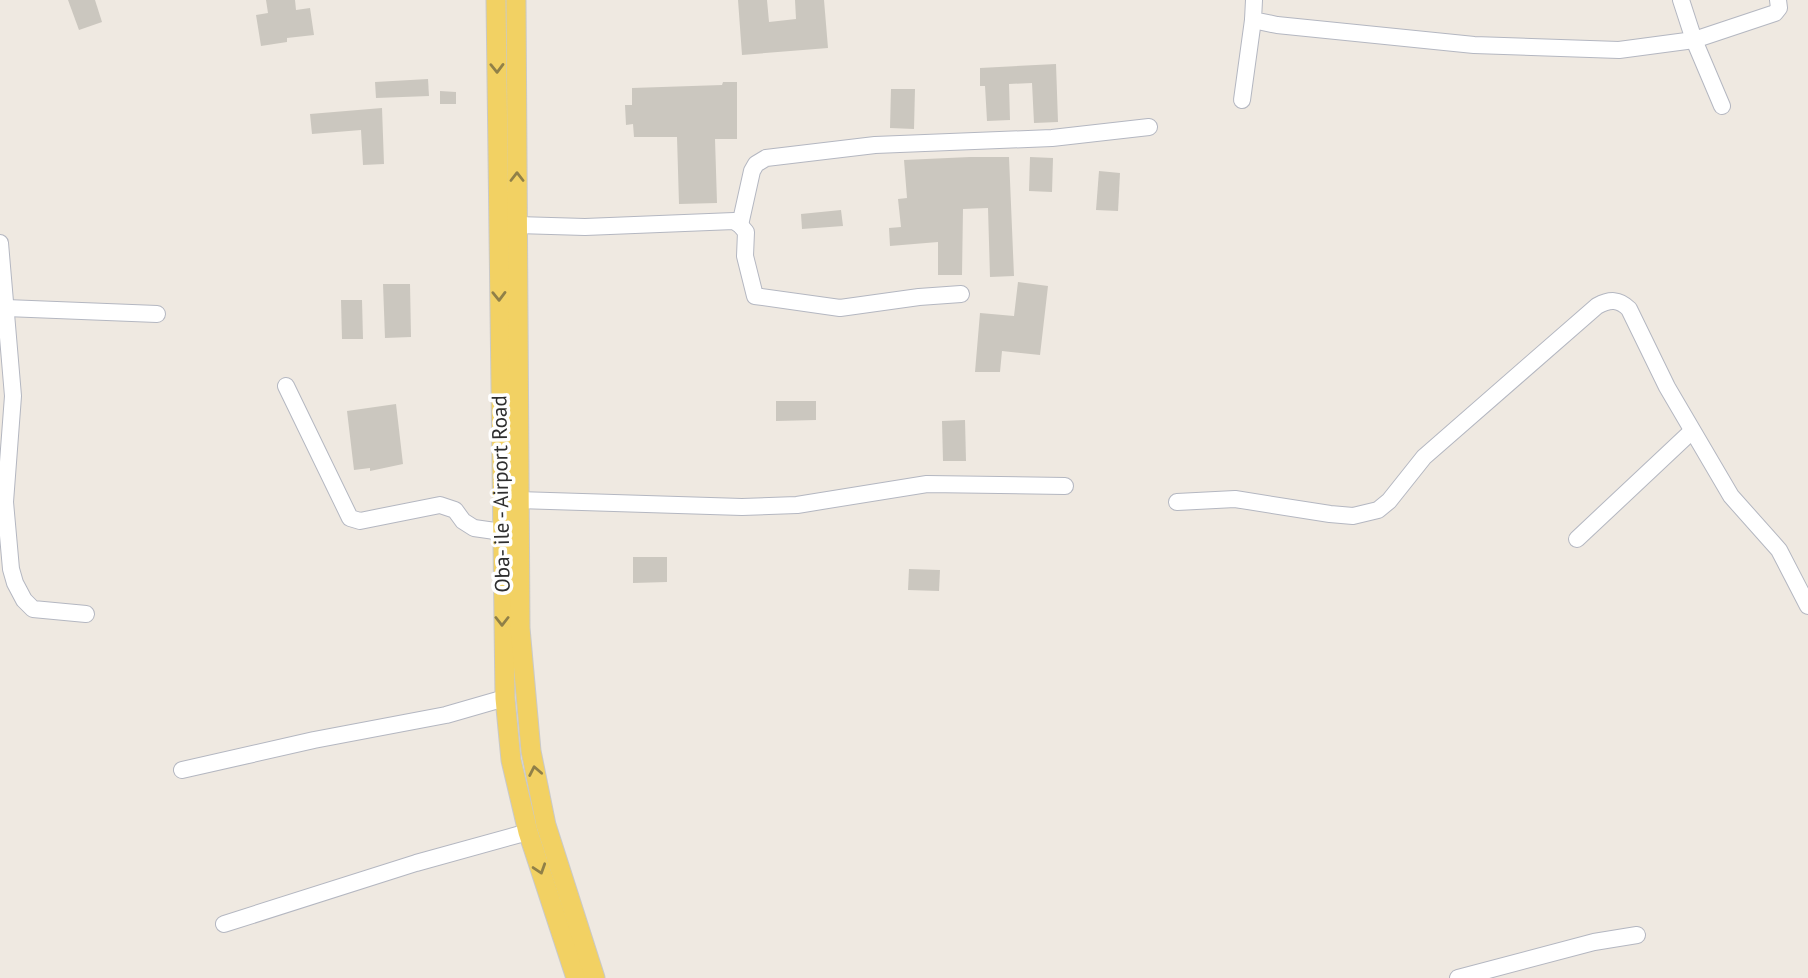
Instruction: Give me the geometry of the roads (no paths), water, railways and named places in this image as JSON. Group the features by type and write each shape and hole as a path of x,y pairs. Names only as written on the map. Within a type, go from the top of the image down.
{"main road":[{"name":"Oba- ile - Airport Road","path":"506,3 517,225 520,628 531,751 546,825 594,978"},
{"name":"Oba- ile - Airport Road","path":"506,3 502,531 505,698 511,760 528,832 576,978"}],"street":[{"path":"1242,100 1254,0"},
{"path":"1681,0 1694,40 1722,106"},
{"path":"1253,20 1286,26 1488,46 1619,50 1694,40 1775,13 1779,8 1778,0"},
{"path":"740,225 752,171 756,164 766,158 874,145 1052,138 1149,127"},
{"path":"517,225 585,227 734,221 746,232 745,256 754,296 840,308 961,294"},
{"path":"0,243 13,396 5,502 11,569 24,600 33,609 86,614"},
{"path":"1177,502 1235,499 1353,516 1378,510 1389,501 1429,452 1597,306 1615,300 1629,309 1667,387 1731,496 1779,550 1808,606"},
{"path":"6,308 157,314"},
{"path":"286,386 353,521 360,522 440,505 455,510 463,521 474,528 502,531"},
{"path":"1577,539 1692,431"},
{"path":"519,500 743,508 797,505 927,484 1065,485"},
{"path":"183,770 314,740 446,715 505,698"},
{"path":"224,924 416,863 528,832"},
{"path":"1458,978 1594,942 1637,935"}]}
